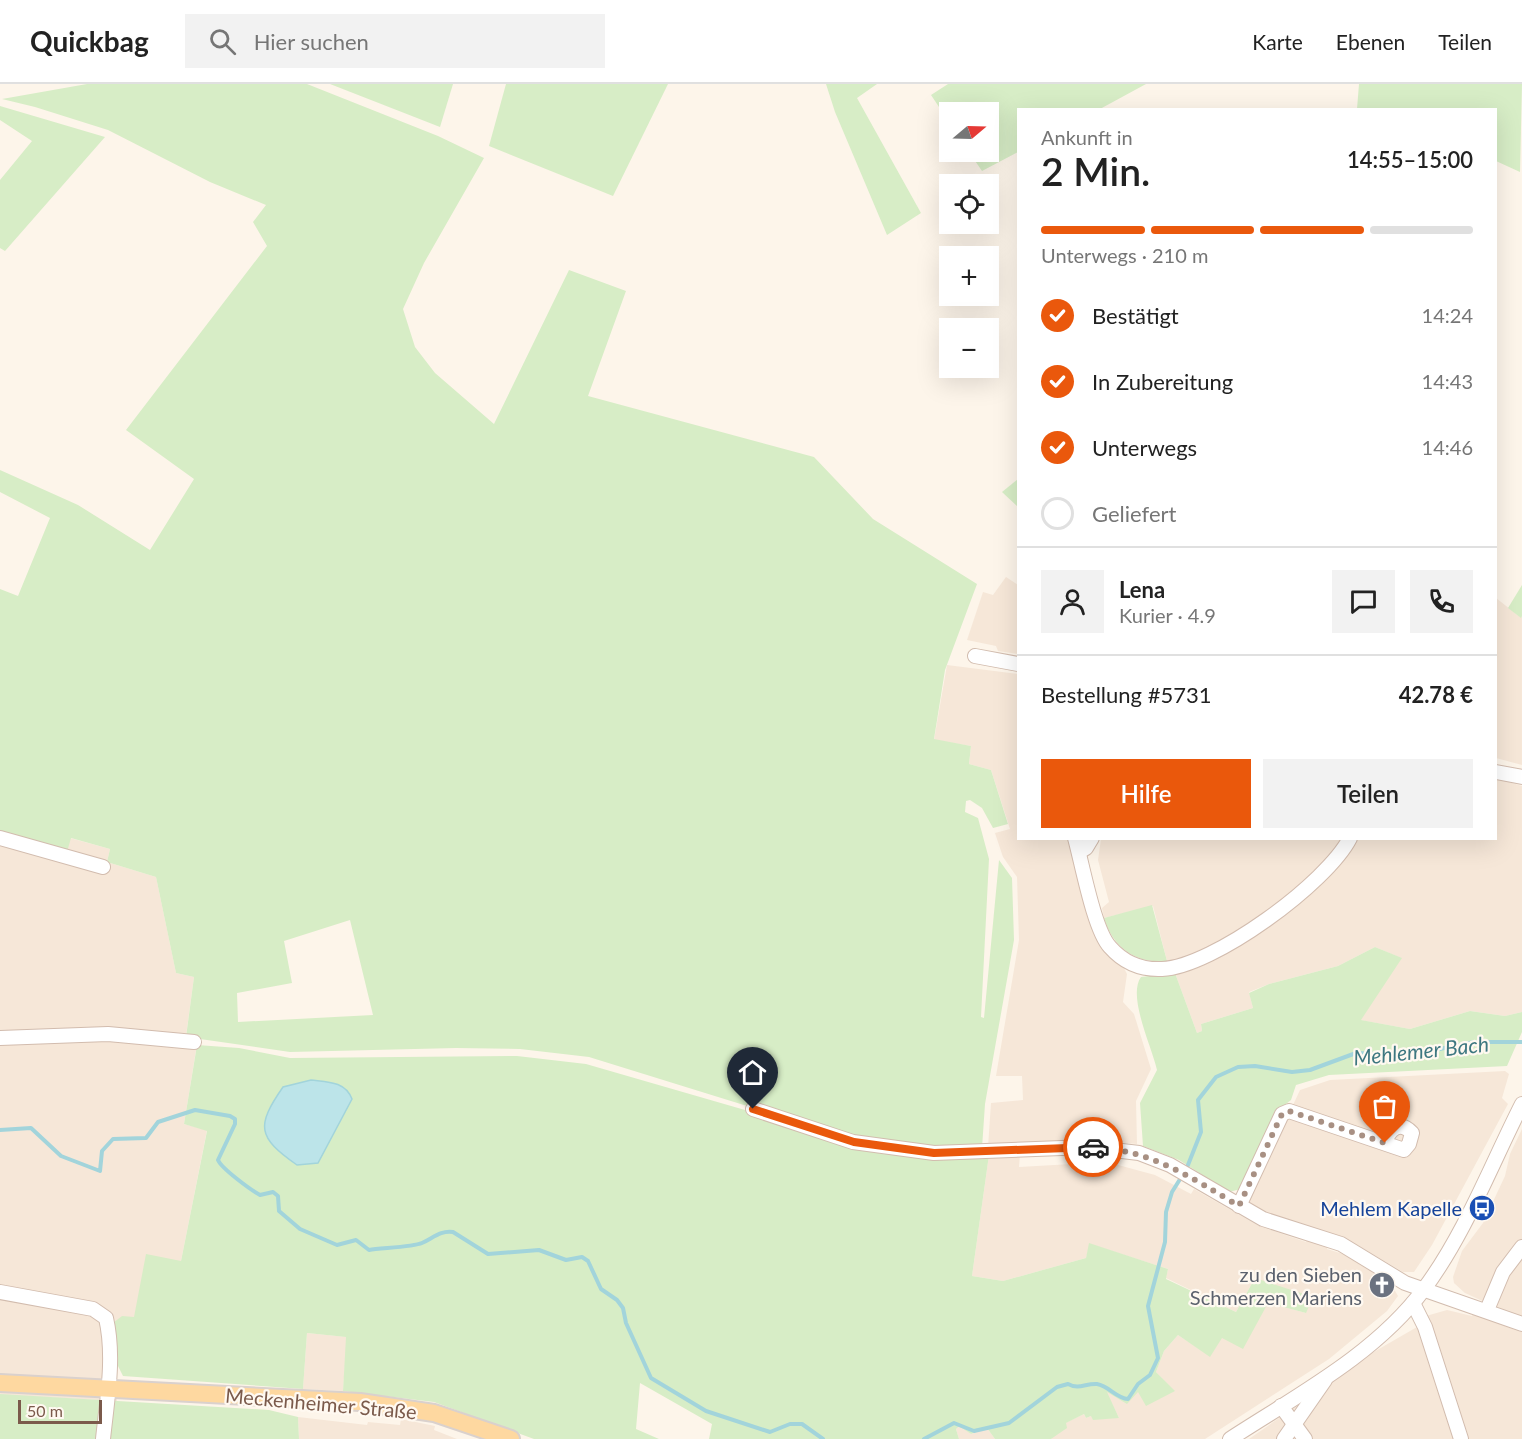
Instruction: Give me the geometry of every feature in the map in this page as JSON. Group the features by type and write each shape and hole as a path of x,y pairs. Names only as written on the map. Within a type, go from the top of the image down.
{"main road":[{"name":"Meckenheimer Straße","path":"0,1383 360,1402 434,1413 511,1439"}],"street":[{"path":"975,656 1017,664"},
{"path":"1497,771 1522,777"},
{"path":"0,838 103,867"},
{"path":"1077,845 1086,848 1091,840"},
{"path":"1077,845 1094,909 1108,945 1122,959 1138,968 1162,969 1180,966 1242,936 1323,874 1342,853 1349,840"},
{"path":"0,1038 108,1034 194,1042"},
{"path":"1230,1439 1329,1374 1382,1334 1413,1303 1424,1290 1458,1233 1522,1104"},
{"path":"753,1109 854,1142 934,1153 1112,1148 1139,1153 1176,1169 1263,1219 1341,1244 1405,1283 1522,1324"},
{"path":"1239,1206 1282,1114 1289,1111 1385,1143"},
{"path":"1486,1310 1503,1272 1522,1247"},
{"path":"0,1292 93,1309 106,1318 110,1335 109,1387 103,1439"},
{"path":"1413,1303 1425,1327 1461,1439"},
{"path":"1284,1439 1329,1374"},
{"path":"1281,1406 1305,1439"}],"shaded area":[{"path":"1006,577 1017,584 1017,654 998,651 996,646 967,640 983,592 993,595"},
{"path":"1497,599 1520,617 1522,616 1522,765 1497,758"},
{"path":"947,665 1017,674 1017,840 1069,840 1094,933 1107,954 1124,968 1127,974 1123,1002 1134,1014 1151,1069 1136,1101 1137,1144 1094,1140 988,1147 991,1103 1023,1100 1022,1076 996,1076 1019,940 1017,877 1003,857 995,833 1010,829 991,770 969,764 971,746 934,740"},
{"path":"1497,778 1522,786 1522,1012 1505,1016 1470,1011 1410,1029 1360,1020 1401,958 1375,947 1338,966 1269,984 1249,992 1253,1008 1201,1024 1202,1031 1197,1033 1175,973 1167,961 1153,906 1104,918 1102,908 1109,902 1098,860 1101,840 1497,840"},
{"path":"0,833 67,851 70,838 110,849 107,862 156,877 176,973 194,977 186,1036 198,1038 184,1124 207,1130 181,1261 134,1318 113,1323 117,1401 0,1395"},
{"path":"1505,1071 1509,1074 1502,1098 1508,1104 1432,1245 1414,1272 1403,1272 1359,1246 1275,1217 1247,1204 1300,1090 1330,1080"},
{"path":"1522,1129 1522,1319 1465,1293 1454,1283 1453,1277 1462,1251 1483,1223 1505,1176 1510,1154"},
{"path":"1020,1154 1019,1167 1107,1162 1155,1175 1191,1194 1194,1189 1259,1226 1306,1242 1308,1238 1328,1244 1327,1249 1343,1254 1391,1284 1398,1296 1387,1311 1329,1359 1205,1439 1051,1439 1065,1423 1084,1414 1086,1418 1091,1416 1119,1418 1106,1392 1174,1391 1156,1372 1164,1351 1178,1335 1210,1356 1222,1337 1269,1303 1306,1313 1255,1278 1236,1312 1166,1278 1168,1269 1090,1244 1086,1258 1003,1281 972,1276 989,1155"},
{"path":"1447,1310 1487,1317 1487,1319 1520,1332 1522,1330 1522,1439 1249,1439 1372,1353 1417,1327 1426,1316"},
{"path":"307,1333 347,1337 343,1391 303,1389"},
{"path":"298,1417 367,1425 368,1422 400,1425 401,1419 435,1426 434,1430 457,1439 299,1439"},
{"path":"959,1425 971,1434 987,1428 995,1439 959,1439 956,1429"}],"green space":[{"path":"87,84 307,84 438,136 484,158 424,263 403,309 415,347 435,373 494,424 569,270 626,291 588,396 814,457 873,519 977,584 945,670 934,739 971,746 969,764 991,770 1008,824 993,828 982,808 970,800 966,801 965,812 978,818 989,859 981,1017 984,1018 999,860 1012,878 1014,940 985,1104 982,1148 934,1149 854,1139 589,1057 520,1049 456,1048 290,1052 186,1037 194,977 176,973 156,877 107,862 110,849 71,838 67,852 0,833 0,589 18,596 50,518 0,492 0,470 78,505 150,550 194,479 126,430 267,246 253,222 266,205 210,182 108,130 2,99","holes":["350,920 373,1015 238,1022 237,993 292,983 284,941"]},
{"path":"330,84 453,84 440,127"},
{"path":"506,84 668,84 613,196 489,146"},
{"path":"826,84 877,84 857,98 921,213 887,235 835,112"},
{"path":"948,84 1146,84 1102,108 1017,108 1017,153 982,171 976,162 999,162 999,102 939,102 939,107 931,95"},
{"path":"1359,84 1522,84 1520,172 1497,161 1497,108 1357,108"},
{"path":"0,106 105,137 5,251 0,248 0,180 32,141 0,120"},
{"path":"1017,480 1017,506 1002,492"},
{"path":"1522,585 1522,616 1521,618 1508,608"},
{"path":"1152,905 1167,961 1145,960 1127,952 1113,938 1104,918"},
{"path":"1375,947 1402,958 1361,1020 1410,1029 1470,1011 1505,1016 1522,1012 1522,1032 1507,1066 1329,1075 1296,1085 1291,1100 1278,1110 1241,1189 1229,1192 1179,1160 1143,1146 1140,1103 1157,1070 1139,1009 1137,986 1141,977 1175,973 1197,1033 1202,1031 1201,1024 1253,1008 1249,993 1269,984 1338,966"},
{"path":"197,1045 239,1048 290,1058 517,1056 586,1064 773,1118 852,1145 989,1155 972,1276 1003,1281 1086,1258 1089,1243 1168,1269 1166,1279 1236,1312 1255,1278 1313,1297 1306,1313 1268,1303 1243,1349 1222,1338 1210,1357 1178,1335 1164,1351 1156,1372 1175,1391 1146,1406 1138,1392 1127,1404 1107,1392 1119,1418 1093,1420 1091,1416 1086,1418 1084,1414 1066,1423 1067,1428 1051,1439 995,1439 987,1428 971,1434 959,1426 956,1429 959,1439 709,1439 712,1424 640,1383 636,1429 659,1439 534,1439 434,1402 343,1391 346,1337 307,1333 303,1389 123,1376 115,1360 113,1323 122,1316 134,1317 146,1254 181,1261 207,1131 184,1124"},
{"path":"0,1394 269,1410 298,1417 299,1439 0,1439"}],"water":[{"path":"311,1080 340,1086 349,1093 352,1099 318,1163 297,1165 268,1138 265,1121 274,1100 283,1087"}],"waterway":[{"name":"Mehlemer Bach","path":"1186,1170 1201,1132 1198,1100 1216,1077 1238,1067 1255,1066 1292,1072 1310,1070 1356,1053 1394,1055 1420,1053 1474,1042 1522,1042"},
{"name":"Mehlemer Bach","path":"0,1130 31,1128 61,1156 100,1171 102,1151 113,1139 146,1138 158,1122 195,1110 230,1116 235,1119 235,1124 218,1160 231,1174 260,1195 273,1192 278,1196 279,1211 300,1229 337,1245 356,1240 369,1250 418,1244 441,1233 453,1232 488,1254 539,1250 566,1260 582,1257 588,1261 601,1289 617,1300 623,1308 626,1323 651,1378 706,1411 770,1432 790,1424 802,1424 823,1439"},
{"name":"Mehlemer Bach","path":"924,1439 954,1423 974,1431 1009,1423 1057,1387 1068,1384 1076,1386 1097,1384 1128,1399 1138,1384 1150,1375 1158,1358 1148,1306 1165,1242 1166,1212 1172,1192 1182,1176"}],"way so far":[{"path":"1093,1147 1139,1153 1170,1165 1239,1206 1282,1114 1289,1111 1385,1143"}],"place":[{"name":"Mehlem Kapelle","path":"1482,1208"},
{"name":"zu den Sieben Schmerzen Mariens","path":"1382,1285"}],"route":[{"path":"753,1109 854,1142 934,1153 1093,1147"}]}
